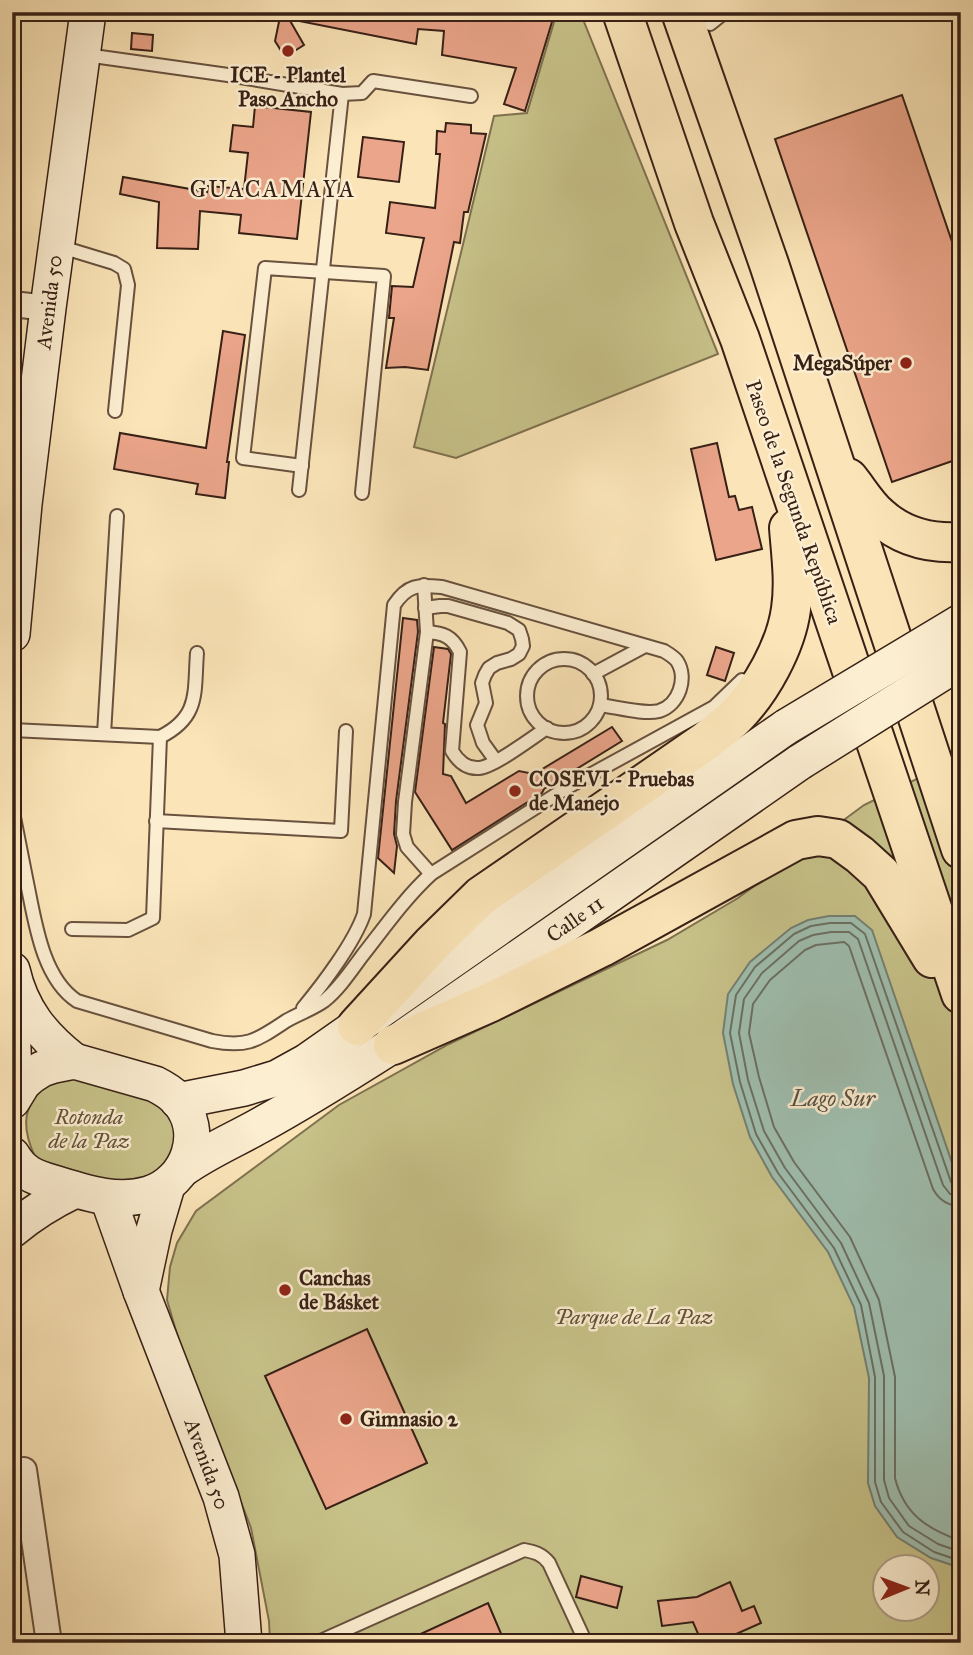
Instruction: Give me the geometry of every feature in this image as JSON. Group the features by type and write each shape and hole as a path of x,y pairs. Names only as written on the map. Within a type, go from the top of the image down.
{"highway":[{"path":"606,12 694,223"},
{"name":"Paseo de la Segunda República","path":"622,12 694,223 740,339 961,994"},
{"path":"705,15 769,264 961,849"},
{"path":"832,457 878,516 916,538 935,542 961,542"},
{"path":"357,1026 432,944 481,896 706,741 734,718 751,699 769,672 759,667 782,640 791,610 792,573 784,474"},
{"path":"393,1045 491,1002 602,947 796,840 818,836 838,839 881,874 961,1007"}],"main road":[{"name":"Avenida 50","path":"12,635 24,505 48,308 88,12"},
{"name":"Calle 11","path":"178,1101 244,1088 277,1078 306,1062 786,727 961,622"},
{"name":"Calle 11","path":"175,1177 203,1154 257,1127 393,1045 800,762 961,661"},
{"path":"12,970 23,1004 36,1026 54,1045 74,1061 155,1084 167,1090 187,1114 192,1132 191,1150 175,1177 154,1230 141,1292"},
{"path":"12,1027 14,1097"},
{"path":"14,1097 31,1076 42,1069 74,1061"},
{"path":"14,1164 32,1176 92,1194 125,1198 149,1194 175,1177"},
{"name":"Avenida 50","path":"92,1194 141,1292 221,1497 237,1555 244,1643"},
{"path":"12,1230 54,1200 92,1194"}],"street":[{"path":"12,304 48,308"},
{"path":"24,1471 49,1643"}],"lane":[{"path":"82,55 342,94 362,93 373,80 471,96"},
{"path":"299,490 342,94"},
{"path":"56,246 114,263 124,269 128,285 115,411"},
{"path":"302,466 243,458 265,268 384,276 362,492"},
{"path":"104,734 117,516"},
{"path":"424,585 426,632 403,834 407,847 431,874"},
{"path":"298,1014 320,988 360,927 394,606 401,594 410,588 424,585 442,587 664,651 676,659 682,682 671,705 660,711 646,712 600,705"},
{"path":"425,608 448,606 509,623 519,630 523,646 519,654 489,668 482,683 486,703 477,725 483,743 496,761"},
{"path":"426,632 447,635 460,652 452,751 457,761 479,768 496,761 547,728"},
{"path":"593,674 645,646"},
{"path":"12,730 160,737 175,729 189,713 194,702 197,653"},
{"path":"555,660 580,662 590,669 597,680 601,692 600,705 595,716 577,730 565,733 554,731 535,718 529,708 529,685 534,674 543,665 555,660"},
{"path":"12,807 38,937 65,993 77,1001 212,1041 230,1045 243,1044 257,1040 323,1001 340,985 415,889 431,874 568,786 714,706 759,667"},
{"path":"156,821 341,831 346,731"},
{"path":"72,929 128,930 153,918 160,737"},
{"path":"364,907 386,925"},
{"path":"316,1643 524,1550 543,1556 549,1563 586,1643"}],"green space":[{"path":"557,12 580,12 718,354 456,458 414,447 494,116 527,113"},
{"name":"Parque de La Paz","path":"961,757 961,1643 270,1643 269,1621 251,1528 179,1341 167,1300 170,1267 177,1243 196,1211 339,1105 449,1044 667,940 738,898 864,805"},
{"name":"Rotonda de la Paz","path":"63,1076 83,1076 174,1109 183,1156 136,1190 36,1159 27,1131 27,1113 36,1096"}],"water":[{"name":"Lago Sur","path":"829,916 855,916 872,930 961,1189 961,1568 942,1562 942,1554 925,1554 897,1537 875,1506 868,1483 869,1378 854,1307 828,1252 772,1177 750,1137 733,1084 723,1033 728,994 750,962 791,928 808,920"}],"building":[{"path":"281,12 285,12 304,45 285,57 275,41"},
{"path":"300,12 555,12 525,111 504,104 516,68 442,55 444,31 418,29 416,44 299,21"},
{"path":"132,33 153,35 152,51 131,49"},
{"name":"MegaSúper","path":"902,95 961,268 961,458 892,482 775,139"},
{"path":"255,106 311,112 297,239 239,233 241,215 200,211 198,249 157,248 159,202 120,194 123,177 207,192 208,186 244,189 248,153 230,151 233,125 253,127"},
{"path":"446,123 471,125 471,133 486,134 468,212 464,212 460,243 454,242 428,370 386,368 394,318 389,318 392,286 413,287 424,238 386,233 390,202 435,208 440,154 436,154 437,131 445,132"},
{"path":"363,137 404,142 399,182 358,177"},
{"path":"223,331 245,335 227,462 225,498 196,494 198,484 114,469 120,433 206,448"},
{"path":"717,443 729,497 735,496 739,510 752,507 762,549 716,560 691,449"},
{"path":"403,618 417,620 418,632 396,801 394,834 397,846 394,873 378,858"},
{"name":"COSEVI - Pruebas de Manejo","path":"434,647 448,649 451,654 443,723 443,774 451,776 466,803 519,771 534,774 612,727 622,741 452,850 415,792"},
{"path":"716,647 734,653 725,681 707,675"},
{"name":"Gimnasio 2","path":"367,1329 427,1463 326,1509 265,1376"},
{"path":"581,1576 622,1587 617,1608 576,1597"},
{"path":"730,1582 742,1611 754,1606 761,1623 716,1643 702,1643 693,1622 662,1626 658,1601 697,1597"},
{"path":"488,1603 505,1643 401,1643"}],"place":[{"name":"ICE - Plantel Paso Ancho","path":"288,51"},
{"name":"MegaSúper","path":"906,363"},
{"name":"COSEVI - Pruebas de Manejo","path":"515,791"},
{"name":"Canchas de Básket","path":"285,1290"},
{"name":"Gimnasio 2","path":"346,1419"}],"district":[{"name":"GUACAMAYA","path":"273,189"}]}
